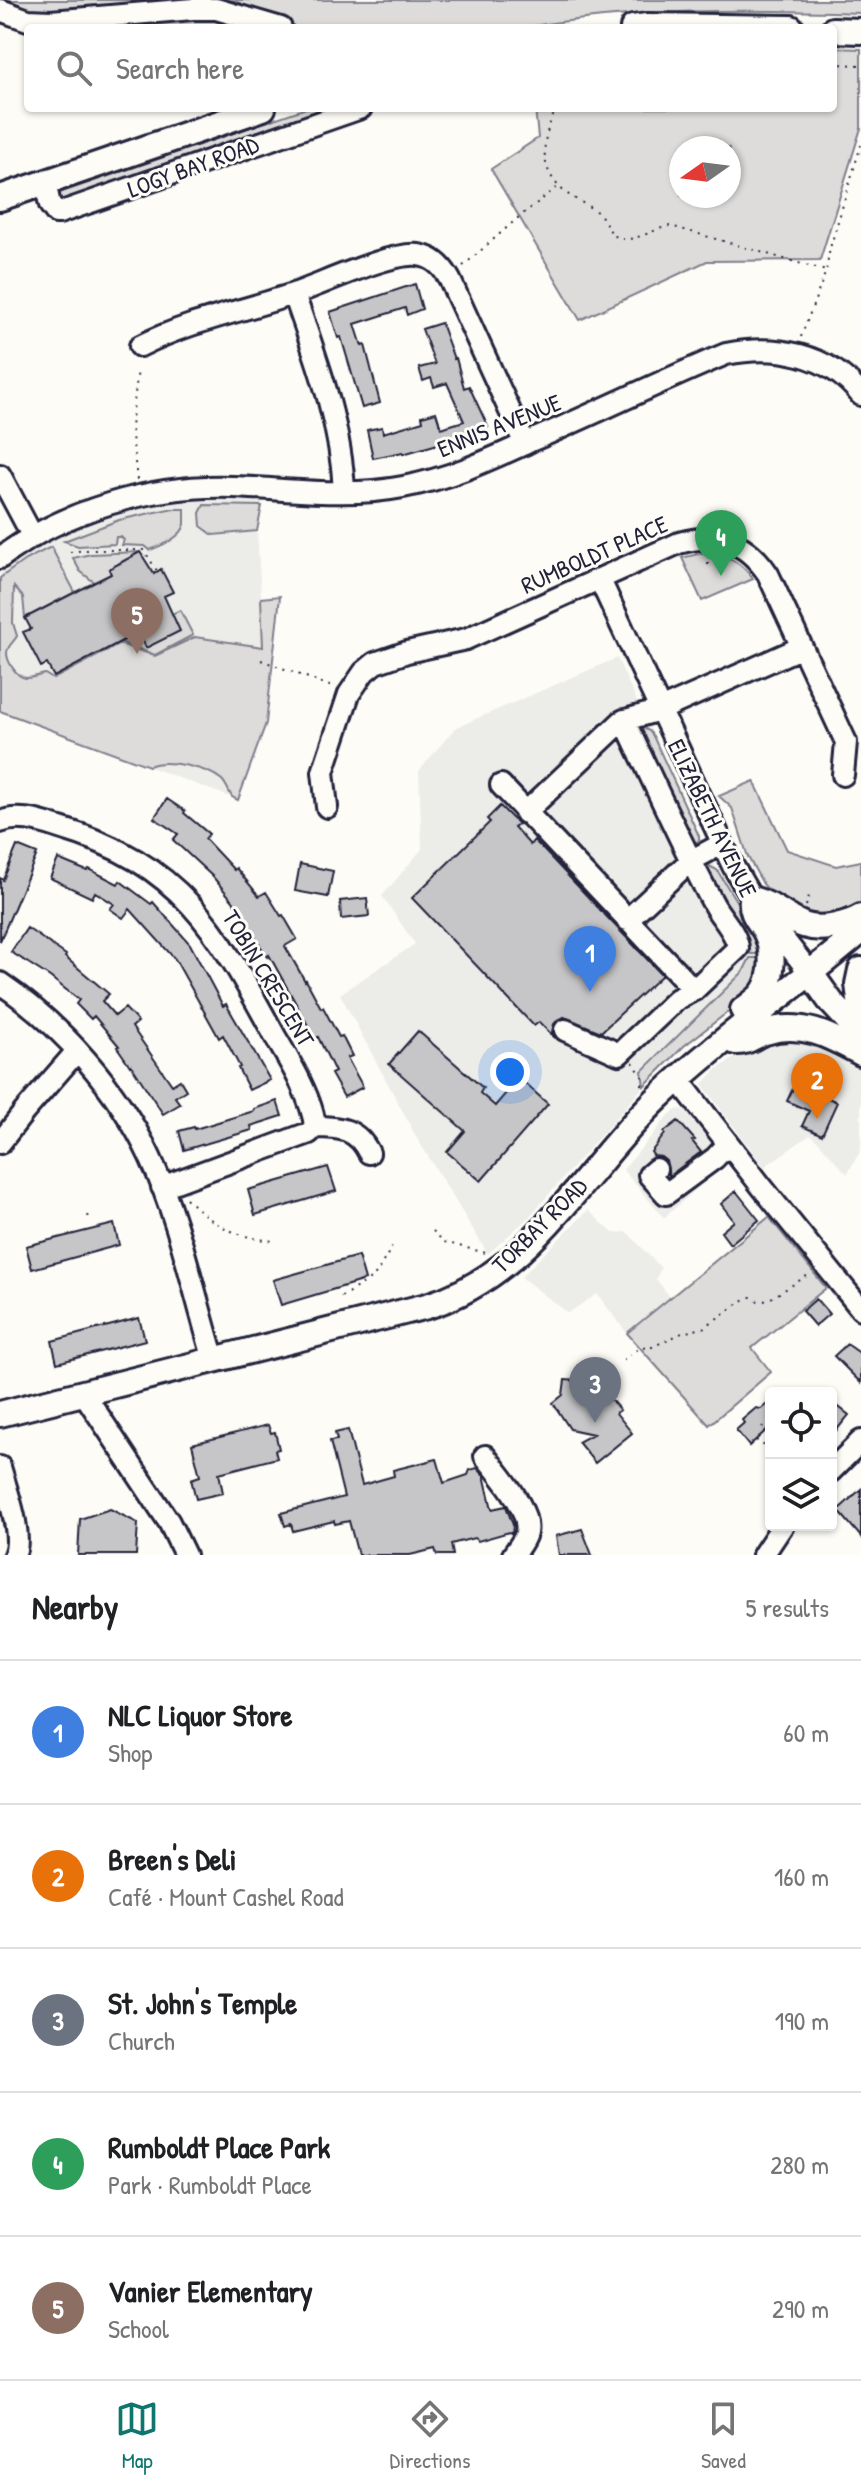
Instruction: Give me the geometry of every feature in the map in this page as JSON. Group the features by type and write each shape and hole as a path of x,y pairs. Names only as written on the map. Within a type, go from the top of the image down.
{"main road":[{"path":"837,30 861,31"},
{"name":"LOGY BAY ROAD","path":"0,198 251,112"},
{"path":"861,917 847,924 810,928 786,917 767,903 752,899 752,911 769,939 769,977 761,996 728,1022 725,1041 742,1043 764,1032 799,1028 826,1034 861,1053"},
{"name":"TORBAY ROAD","path":"0,1414 441,1302 486,1279 528,1244 644,1112 678,1079 861,931"},
{"path":"861,970 858,984 861,1008"},
{"name":"ELIZABETH AVENUE","path":"811,974 831,1002 861,1034"}],"street":[{"path":"0,10 28,20 51,21 216,9 267,24"},
{"name":"LOGY BAY ROAD","path":"45,182 50,205 59,213 349,112"},
{"path":"140,346 161,335 294,294 391,258 419,255 432,259 443,268 450,280 525,444"},
{"path":"294,294 335,421 343,459 344,491"},
{"name":"ENNIS AVENUE","path":"0,558 33,537 77,516 117,502 168,492 230,487 344,491 401,488 430,481 485,463 704,363 751,349 783,350 806,356 847,380 861,395"},
{"path":"0,475 33,537"},
{"name":"RUMBOLDT PLACE","path":"327,807 323,772 349,694 364,672 375,663 466,639 679,543 712,537 728,540 745,549 759,560 768,574 846,742 843,775"},
{"name":"ELIZABETH AVENUE","path":"600,580 722,844 752,899 811,974"},
{"path":"525,813 624,720 660,710 802,647"},
{"path":"565,1030 619,1054 677,999 694,990 735,953 738,943 690,861 624,720"},
{"path":"501,785 694,990"},
{"name":"TOBIN CRESCENT","path":"0,822 19,818 99,842 155,872 194,906 225,947 288,1059 309,1105 315,1127"},
{"path":"627,920 690,861 722,844"},
{"path":"0,983 44,1017 77,1051 136,1131 162,1187 214,1360"},
{"path":"0,1143 77,1051"},
{"path":"678,1079 861,1309"},
{"path":"162,1187 300,1138 315,1127 344,1128 353,1132 369,1153"},
{"path":"656,1169 649,1175 666,1194 715,1158 728,1144"},
{"path":"83,1392 169,1522 185,1555"},
{"path":"837,1465 861,1441"},
{"path":"485,1456 515,1496 525,1518 525,1535 513,1555"},
{"path":"0,1467 11,1550"},
{"path":"763,1555 779,1531"}],"path":[{"path":"837,64 861,65"},
{"path":"555,112 545,135 542,153 547,170 559,186 605,219 614,236 620,239 640,236 671,226 826,271"},
{"path":"801,338 826,271 861,145"},
{"path":"459,269 559,186"},
{"path":"137,481 131,427 138,369"},
{"path":"708,565 710,549"},
{"path":"70,552 144,550 157,571"},
{"path":"261,660 338,690"},
{"path":"624,1049 640,1072 642,1090"},
{"path":"182,1194 197,1210 225,1230 259,1240 277,1241"},
{"path":"88,1215 90,1220"},
{"path":"433,1231 440,1241 491,1254"},
{"path":"341,1297 374,1277 395,1242"},
{"path":"623,1360 639,1348 652,1347 673,1336 703,1328 748,1297 759,1302 768,1300 814,1271"},
{"path":"762,1426 765,1430"},
{"path":"756,1440 765,1445"}],"shaded area":[{"path":"0,0 861,0 861,13 649,13 546,24 24,24 24,31 0,23"},
{"path":"837,48 861,49 861,128 820,260 707,261 580,320 491,169 538,138 535,112 837,112"},
{"path":"294,112 329,112 254,136 252,133 247,139 62,202 60,193"},
{"path":"265,489 257,531 261,597 280,596 266,723 238,800 0,711 0,558 117,502"},
{"path":"204,505 262,506 257,531 213,535 201,526 200,513"},
{"path":"169,509 185,509 183,529 150,550 145,546 122,545 124,540 121,537 116,537 115,544 78,546 64,541 119,520"},
{"path":"51,547 75,592 25,618 23,597 14,587 13,623 17,636 8,648 7,656 16,672 26,678 45,674 53,679 120,644 155,656 195,637 263,647 261,598 280,596 266,723 238,800 232,797 222,780 207,772 176,764 149,766 0,711 0,578"},
{"path":"140,552 109,569 111,574 94,582 80,571 73,558 91,554"},
{"path":"706,552 732,560 753,579 702,601 682,558"},
{"path":"180,610 193,635 155,655 121,642 139,632 179,631 172,614"},
{"path":"617,658 699,836 763,954 529,1217 488,1254 418,1140 340,994 415,944 382,896 422,849 419,771 455,728"},
{"path":"641,723 641,727 653,736 699,836 692,846 637,726"},
{"path":"754,781 787,850 836,866 861,861 861,905 825,920 782,906 763,884 748,857 732,808 719,796"},
{"path":"702,867 717,870 754,930 763,954 751,954 746,938"},
{"path":"750,958 763,958 755,986 733,1008 684,1046 644,1086 642,1071 743,972"},
{"path":"801,1035 861,1064 861,1150 847,1174 810,1135 764,1167 703,1084 716,1070 755,1044"},
{"path":"678,1109 691,1115 726,1162 664,1218 623,1170 670,1114"},
{"path":"588,1210 613,1233 627,1232 661,1268 656,1279 670,1297 627,1333 597,1294 568,1313 521,1277"},
{"path":"769,1217 826,1288 752,1348 771,1372 709,1425 627,1333"}],"building":[{"path":"415,284 422,309 407,315 405,308 355,324 362,346 365,345 380,403 362,408 341,337 338,338 330,312"},
{"path":"441,323 456,358 464,388 469,386 488,427 439,446 373,458 367,430 382,427 383,433 423,421 422,416 436,412 441,428 464,421 447,383 434,387 431,378 423,381 419,368 435,364 422,329"},
{"path":"140,552 154,574 161,569 173,592 164,596 180,631 146,648 139,632 54,677 47,664 41,667 23,632 31,629 25,618 111,574 109,569"},
{"path":"167,799 209,834 205,839 234,870 236,868 259,896 266,892 283,915 297,939 285,946 339,1037 342,1036 352,1056 347,1058 363,1087 344,1097 331,1074 335,1072 318,1037 315,1038 269,955 267,957 233,901 213,877 173,840 178,834 154,818"},
{"path":"500,806 518,824 514,827 530,845 534,840 662,975 601,1032 564,1017 554,1024 552,1032 555,1038 539,1022 534,1026 412,898 490,822 487,819"},
{"path":"17,846 37,854 0,941 0,878 3,880"},
{"path":"58,859 87,871 89,869 118,884 120,881 151,904 153,902 190,944 223,1006 226,1004 270,1080 249,1090 223,1035 219,1038 175,959 130,909 123,918 110,909 114,904 95,892 92,898 50,878"},
{"path":"300,864 333,871 328,897 295,891"},
{"path":"367,898 369,916 341,919 340,901"},
{"path":"27,928 66,955 109,994 102,1001 115,1016 125,1008 138,1022 132,1027 172,1085 180,1080 186,1090 175,1097 180,1104 163,1114 119,1046 94,1016 91,1019 76,1004 79,1000 11,952"},
{"path":"418,1031 483,1088 480,1093 495,1106 519,1078 548,1104 481,1181 447,1152 465,1131 389,1064"},
{"path":"808,1057 825,1065 813,1091 837,1102 822,1135 802,1126 809,1111 787,1101"},
{"path":"277,1101 282,1116 251,1126 252,1130 184,1150 179,1131 254,1111"},
{"path":"678,1121 701,1152 669,1176 666,1161 651,1152 664,1132"},
{"path":"328,1167 336,1191 255,1215 248,1190"},
{"path":"736,1191 759,1220 730,1244 721,1232 734,1221 721,1204"},
{"path":"114,1224 119,1245 32,1269 26,1246"},
{"path":"358,1256 365,1280 281,1305 273,1280"},
{"path":"816,1299 829,1314 815,1326 802,1311"},
{"path":"139,1318 145,1340 57,1363 52,1341"},
{"path":"847,1344 861,1354 861,1383 834,1356"},
{"path":"590,1373 613,1397 610,1399 620,1410 616,1413 632,1433 595,1463 578,1442 593,1434 570,1429 553,1403 563,1395 565,1380 580,1381"},
{"path":"765,1406 765,1431 749,1446 736,1430 756,1408"},
{"path":"837,1406 849,1415 837,1430"},
{"path":"268,1425 271,1433 275,1432 279,1449 275,1450 277,1458 219,1473 223,1493 196,1499 191,1479 200,1476 192,1444"},
{"path":"348,1430 362,1485 394,1476 393,1470 437,1459 444,1483 468,1475 470,1470 477,1468 484,1475 492,1509 506,1506 513,1525 512,1534 509,1532 478,1541 474,1538 451,1544 453,1555 437,1555 435,1549 410,1555 358,1555 349,1521 335,1524 334,1521 293,1531 291,1524 285,1526 281,1513 344,1497 330,1441 337,1440 335,1433"},
{"path":"861,1489 861,1537 838,1510"},
{"path":"110,1509 138,1523 136,1555 78,1555 80,1519"},
{"path":"582,1529 592,1555 559,1555 556,1536"}],"place":[{"name":"Rumboldt Place Park","path":"721,576"},
{"name":"Vanier Elementary","path":"137,654"},
{"name":"NLC Liquor Store","path":"590,992"},
{"name":"Breen's Deli","path":"817,1119"},
{"name":"St. John's Temple","path":"595,1423"}]}
